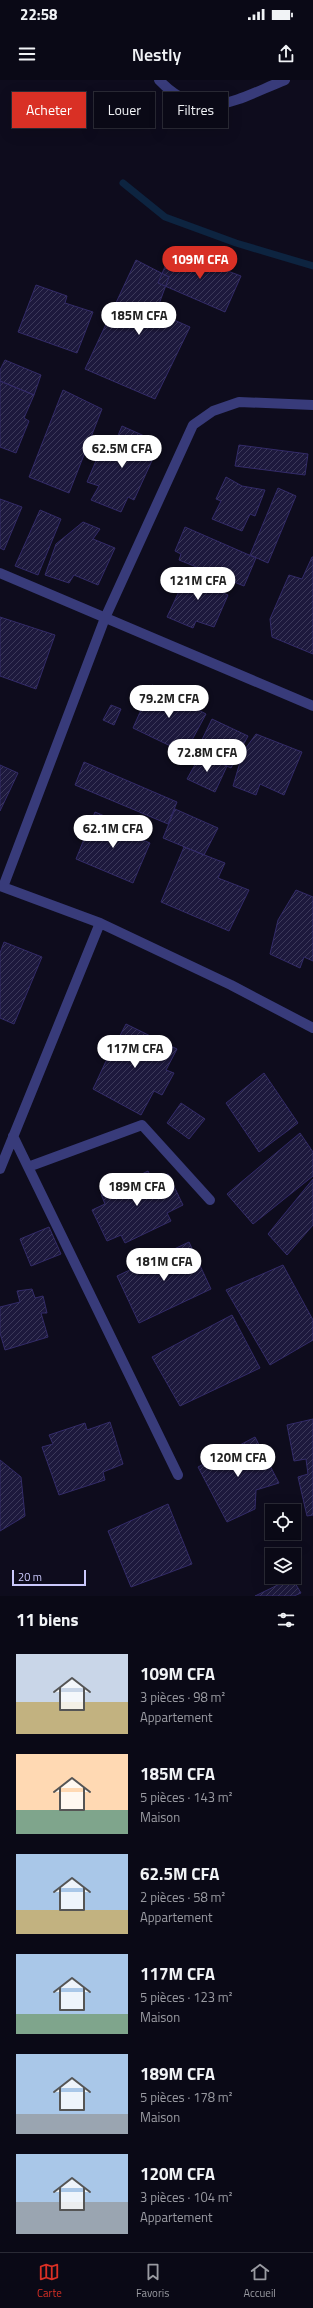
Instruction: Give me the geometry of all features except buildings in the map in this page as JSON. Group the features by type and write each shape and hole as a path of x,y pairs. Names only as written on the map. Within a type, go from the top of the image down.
{"street":[{"path":"159,80 172,94 198,105 221,105 285,80"},
{"path":"313,404 239,402 213,411 193,425 105,618 2,886 100,923 231,985 313,1028"},
{"path":"0,573 313,706"},
{"path":"0,1169 100,923"},
{"path":"28,1167 142,1125 210,1200"},
{"path":"13,1136 178,1475"}],"waterway":[{"path":"123,183 165,217 236,243 313,266"}]}
